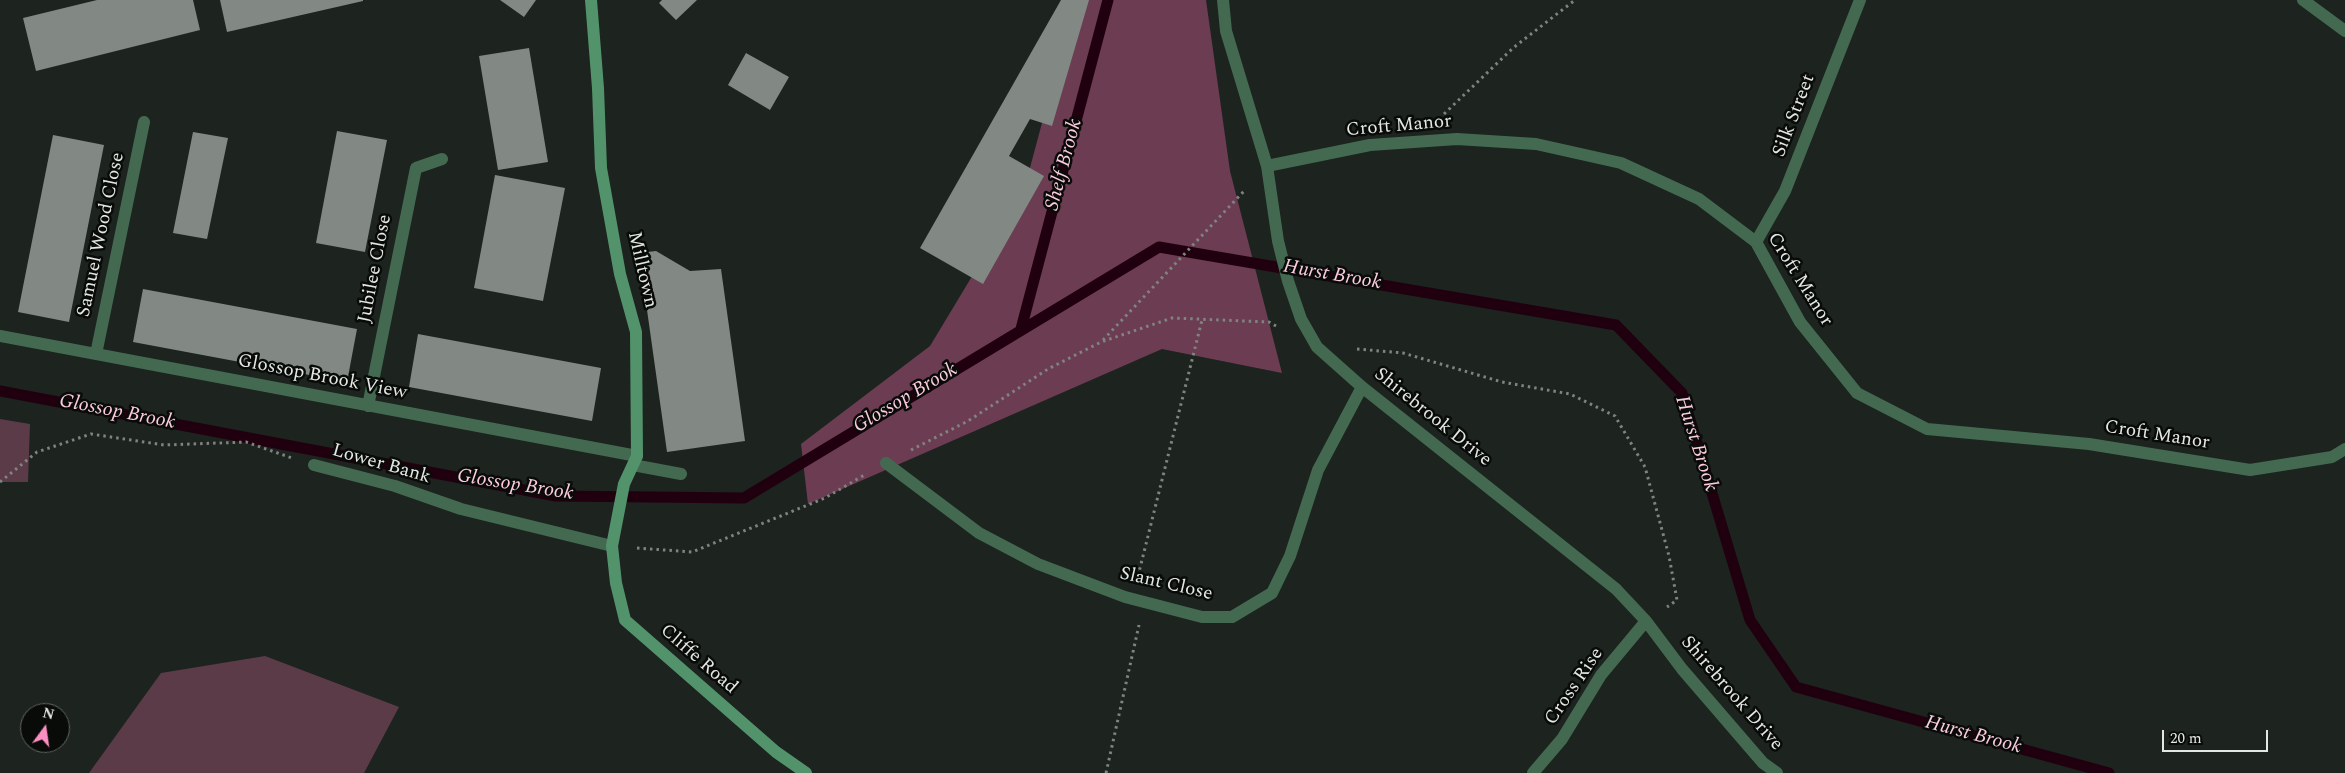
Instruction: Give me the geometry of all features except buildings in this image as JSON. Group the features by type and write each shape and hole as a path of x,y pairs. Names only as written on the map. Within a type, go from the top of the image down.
{"street":[{"name":"Milltown","path":"591,0 598,88 601,168 620,274 636,332 635,461 624,484 613,540"},
{"name":"Shirebrook Drive","path":"1224,0 1226,31 1267,166 1278,241 1288,281 1301,319 1317,347 1362,387 1616,589 1646,621 1694,683 1763,763 1777,773"},
{"name":"Silk Street","path":"1756,242 1786,191 1860,0"},
{"path":"2303,0 2345,31"},
{"name":"Samuel Wood Close","path":"96,354 144,122"},
{"name":"Croft Manor","path":"1267,166 1370,145 1457,139 1536,144 1620,163 1699,198 1756,242 1800,322 1856,393 1927,429 2089,444 2250,470 2332,457 2345,449"},
{"name":"Jubilee Close","path":"368,406 416,168 442,159"},
{"name":"Glossop Brook View","path":"0,336 368,406 635,461 681,474"},
{"name":"Slant Close","path":"886,463 979,533 1038,564 1138,600 1202,617 1232,617 1272,593 1290,556 1318,470 1362,387"},
{"name":"Lower Bank","path":"314,465 395,486 462,509 613,540"},
{"name":"Cliffe Road","path":"613,540 616,583 625,620 776,752 806,773"},
{"name":"Cross Rise","path":"1533,773 1562,740 1601,675 1646,621"}],"path":[{"path":"1414,142 1513,48 1575,0"},
{"path":"1101,342 1267,166"},
{"path":"613,540 692,552 747,528 825,498 886,463 968,421 1048,369 1101,342 1172,318 1269,322 1277,326"},
{"path":"1106,773 1138,600 1202,320"},
{"path":"1317,347 1402,353 1502,382 1570,394 1614,416 1645,467 1669,556 1677,600 1646,621"},
{"path":"0,482 37,452 91,434 164,445 246,442 314,465"}],"shaded area":[{"path":"1075,0 1206,0 1230,171 1282,373 1162,349 808,504 801,444 930,346 1024,190"},
{"path":"0,419 30,424 28,482 0,482"},
{"path":"265,656 399,707 364,773 89,773 161,673"}],"waterway":[{"name":"Shelf Brook","path":"1021,329 1108,0"},
{"name":"Hurst Brook","path":"0,391 556,496 744,498 1159,247 1616,325 1682,393 1750,620 1796,687 2109,773"}],"water label":[{"name":"Glossop Brook","path":"906,399"},
{"name":"Glossop Brook","path":"117,413"},
{"name":"Glossop Brook","path":"515,486"}]}
